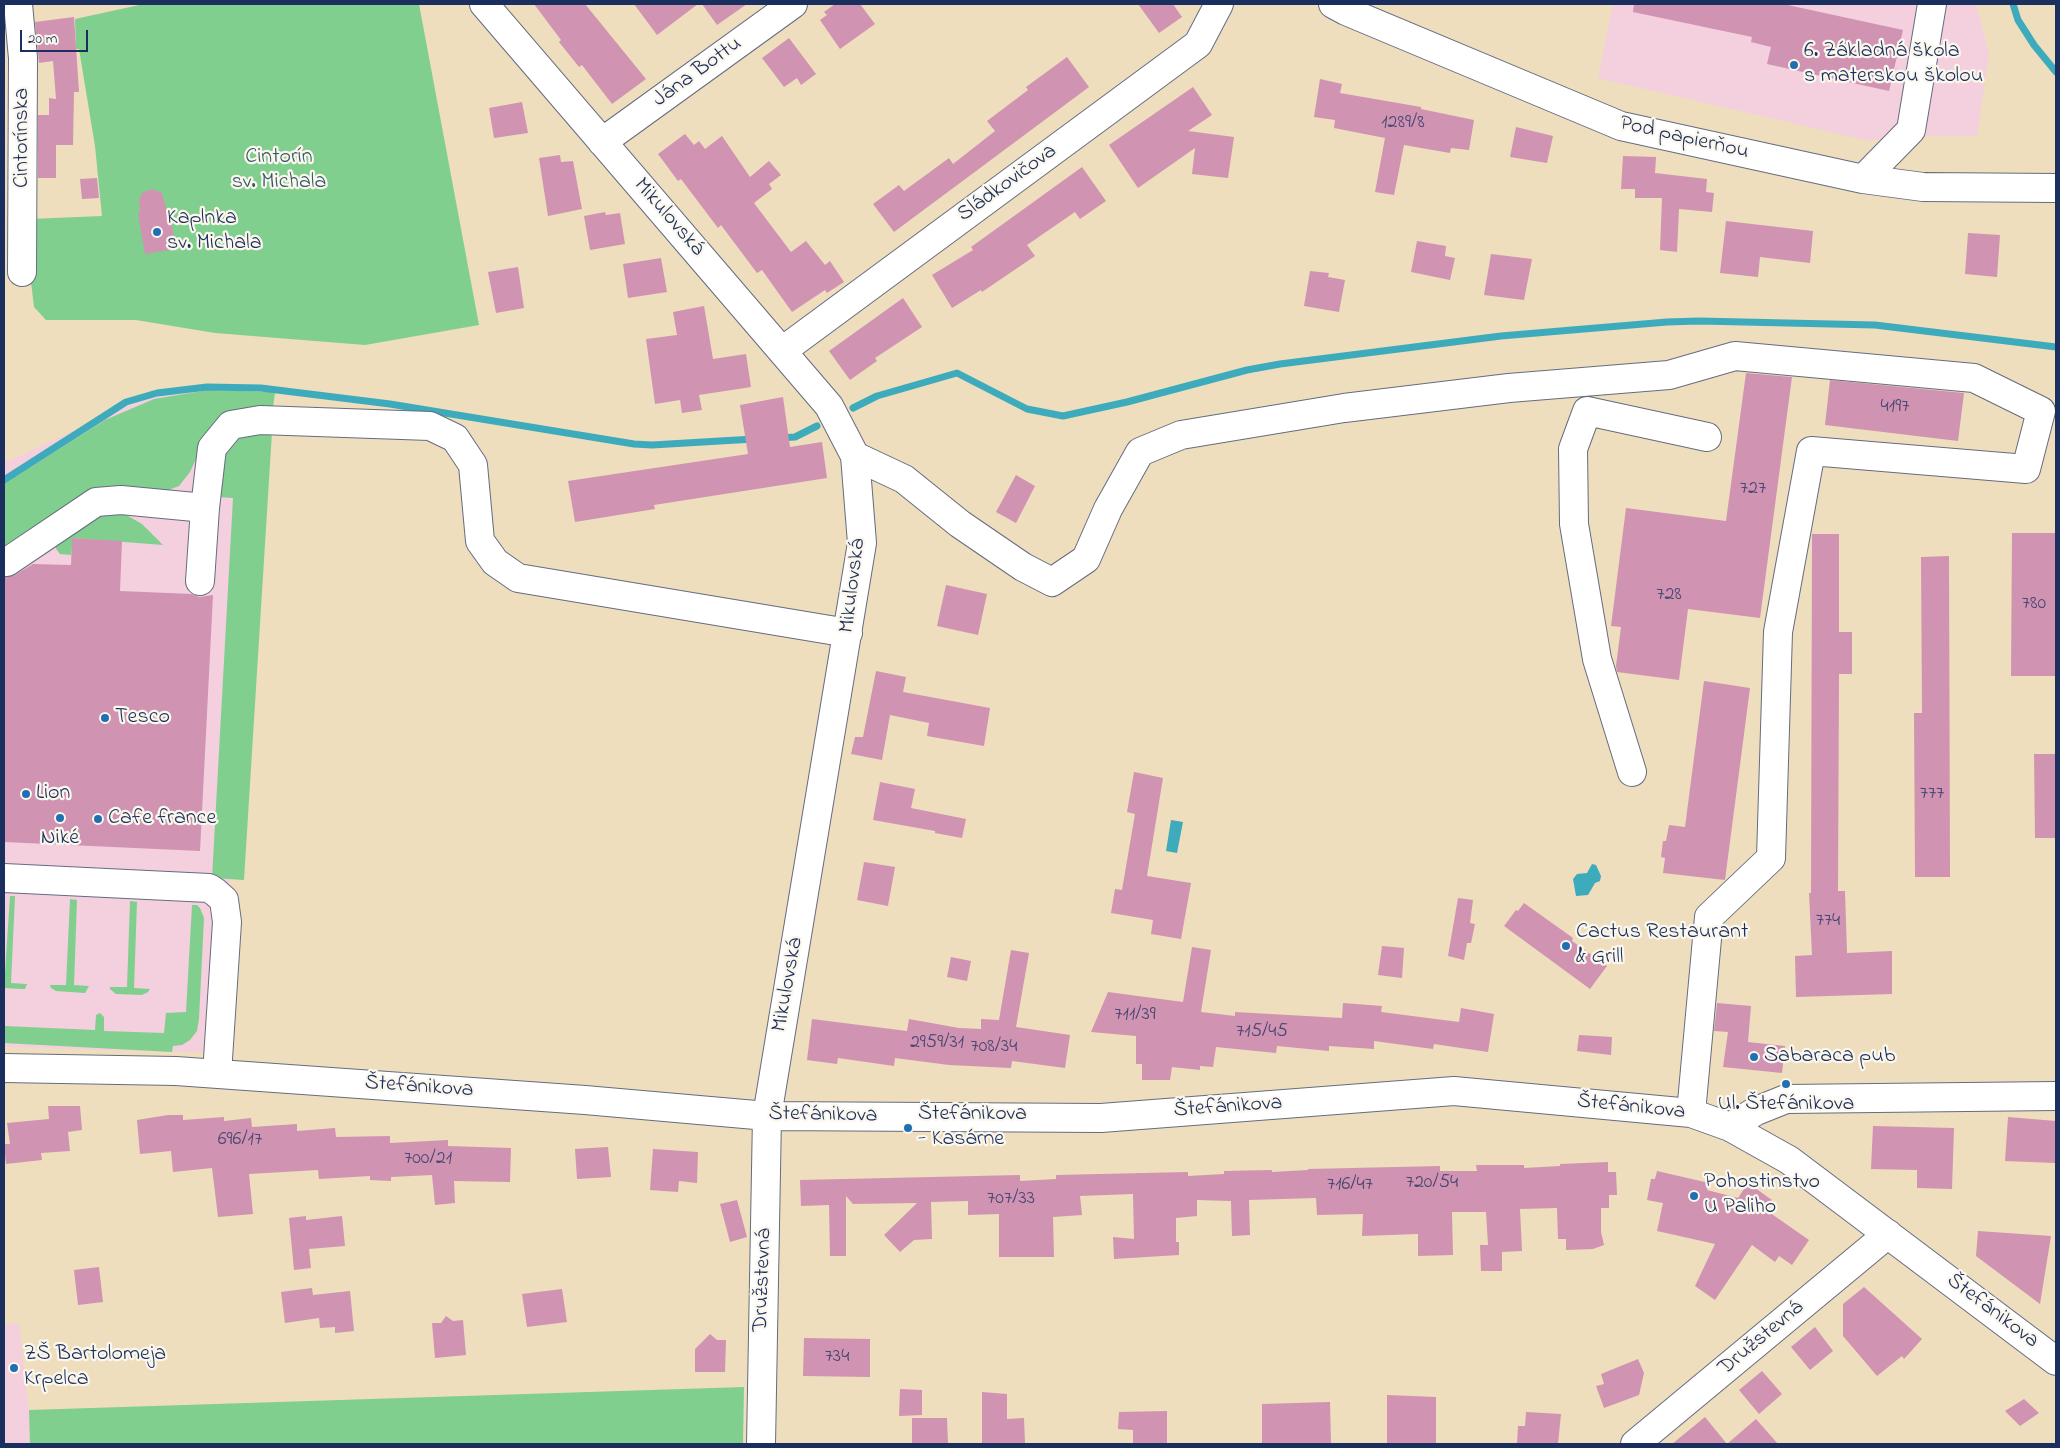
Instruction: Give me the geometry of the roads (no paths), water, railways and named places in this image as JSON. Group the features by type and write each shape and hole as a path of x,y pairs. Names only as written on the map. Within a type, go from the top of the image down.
{"street":[{"name":"Cintorínska","path":"18,4 23,58 22,272"},
{"name":"Mikulovská","path":"484,4 829,406 855,456 862,543 767,1116"},
{"name":"Jána Bottu","path":"602,142 793,4"},
{"name":"Sládkovičova","path":"782,351 1198,44 1219,4"},
{"name":"Pod papierňou","path":"1333,4 1621,126 1863,179 1922,187 2056,188"},
{"path":"1863,179 1911,130 1932,4"},
{"path":"855,456 904,479 960,524 1023,567 1052,582 1086,559 1108,508 1140,452 1181,435 1344,408 1489,390 1669,375 1735,356 1974,378 2041,411 2026,469 1811,451 1778,632 1771,858 1709,917 1691,1112"},
{"path":"1632,772 1597,659 1574,524 1573,449 1588,411 1707,437"},
{"path":"200,581 205,508 212,448 231,425 260,420 430,426 455,438 473,465 480,541 495,562 518,578 848,633"},
{"path":"7,562 96,502 121,500 205,508"},
{"path":"4,878 208,888 224,900 226,922 217,1074"},
{"name":"Štefánikova","path":"4,1068 176,1071 585,1100 767,1116 1101,1118 1454,1091 1691,1112 1730,1127 1789,1160 2056,1361"},
{"path":"1730,1127 1756,1111 1786,1099 2056,1096"},
{"name":"Družstevná","path":"761,1444 767,1116"},
{"name":"Družstevná","path":"1635,1444 1888,1234"}],"water":[{"path":"1171,820 1183,822 1177,853 1166,851"},
{"path":"1592,864 1596,865 1601,876 1600,881 1595,883 1588,895 1576,896 1573,879 1577,874 1587,873"}],"waterway":[{"path":"2013,4 2018,20 2034,45 2056,72"},
{"path":"853,408 877,396 957,373 1027,409 1063,416 1127,402 1247,370 1280,364 1501,336 1667,322 1875,325 2056,347"},
{"path":"4,480 126,402 157,393 207,387 261,388 390,404 634,444 652,445 754,439"},
{"path":"780,438 795,437 817,426"}],"place":[{"name":"6. Základná škola s materskou školou","path":"1794,65"},
{"name":"Kaplnka sv. Michala","path":"157,232"},
{"name":"Tesco","path":"105,718"},
{"name":"Lion","path":"26,794"},
{"name":"Niké","path":"60,818"},
{"name":"Cafe france","path":"98,819"},
{"name":"Cactus Restaurant & Grill","path":"1566,946"},
{"name":"Sabaraca pub","path":"1754,1057"},
{"name":"Ul. Štefánikova","path":"1786,1084"},
{"name":"Štefánikova - Kasárne","path":"908,1128"},
{"name":"Pohostinstvo U Paliho","path":"1694,1196"},
{"name":"ZŠ Bartolomeja Krpelca","path":"14,1368"}],"park label":[{"name":"Cintorín sv. Michala","path":"279,170"}]}
